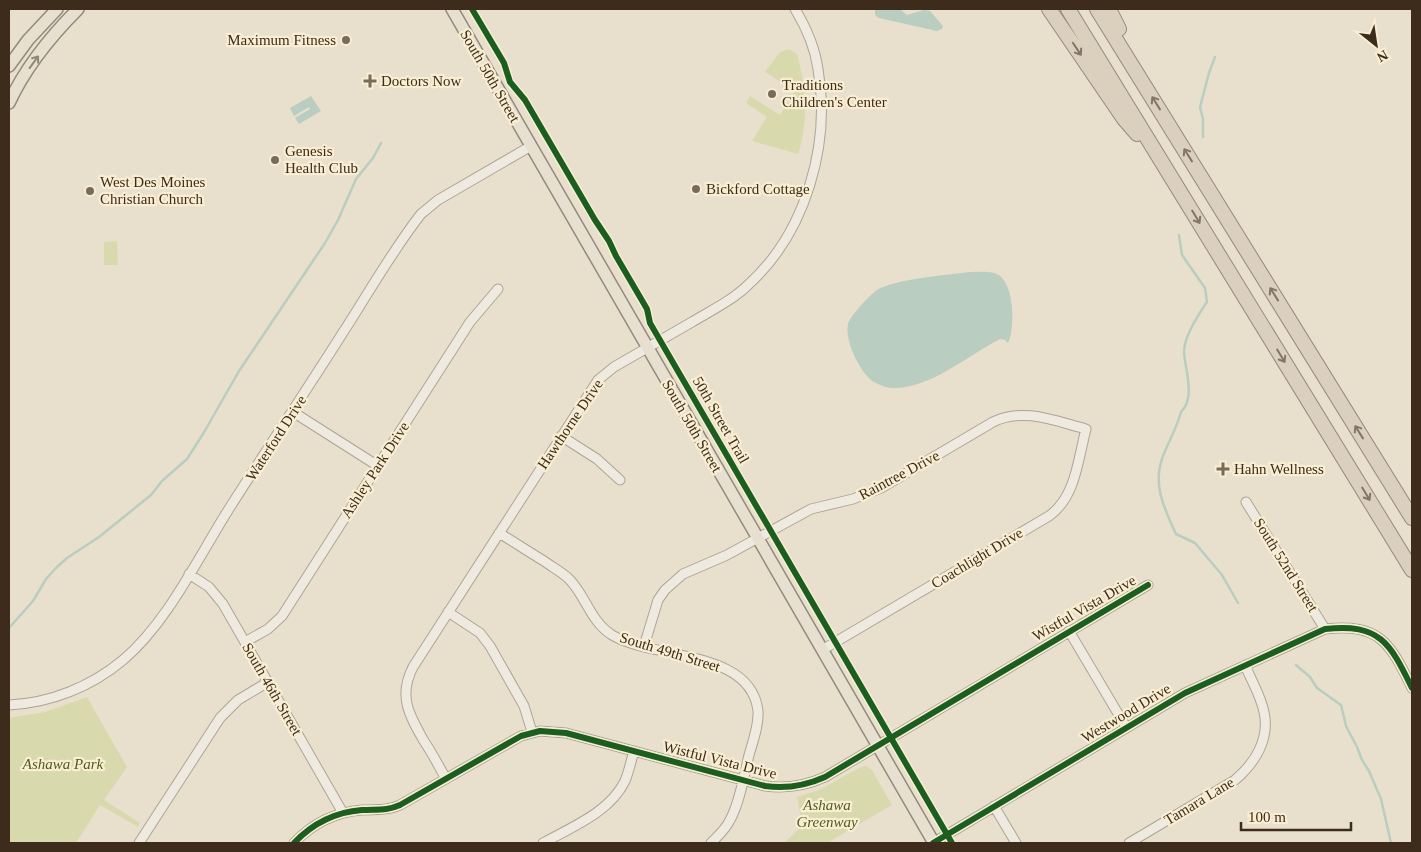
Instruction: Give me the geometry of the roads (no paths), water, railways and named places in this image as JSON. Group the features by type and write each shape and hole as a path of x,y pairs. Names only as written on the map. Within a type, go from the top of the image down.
{"highway":[{"path":"1050,9 1124,119 1171,176"},
{"path":"1068,9 1412,570"},
{"path":"1097,9 1412,518"},
{"path":"1109,9 1128,45 1139,76"}],"main road":[{"path":"9,66 28,40 57,9"},
{"path":"9,103 15,89 39,55 56,32 78,9"},
{"name":"South 50th Street","path":"452,9 934,843"}],"street":[{"name":"Hawthorne Drive","path":"446,778 409,713 406,694 410,674 448,612 598,380 614,367 733,297 774,259 792,231 802,210 812,178 821,126 821,92 818,68 810,39 795,9"},
{"name":"Waterford Drive","path":"9,705 40,702 88,683 108,672 136,648 149,634 189,574 412,225 421,214 438,200 531,146"},
{"name":"Ashley Park Drive","path":"245,642 268,629 282,616 470,322 498,289"},
{"path":"293,412 378,466"},
{"name":"Raintree Drive","path":"644,646 656,605 665,590 674,581 693,569 728,555 811,509 853,499 881,488 993,422 1006,417 1025,415 1086,429"},
{"name":"Coachlight Drive","path":"822,650 1048,516 1058,508 1069,493 1072,485 1086,429"},
{"path":"561,436 596,459 620,480"},
{"name":"South 52nd Street","path":"1246,502 1325,629"},
{"name":"South 49th Street","path":"499,533 563,574 575,587 589,611 603,628 623,640 723,667 740,677 747,685 756,702 758,721 731,819 722,833 711,843"},
{"name":"South 46th Street","path":"189,574 209,587 217,596 343,813"},
{"name":"Wistful Vista Drive","path":"294,843 319,823 343,813 393,808 514,740 532,732 551,730 566,733 778,788 802,786 825,776 1148,585"},
{"path":"448,612 480,633 490,646 524,706 532,732"},
{"name":"Westwood Drive","path":"934,843 1185,693 1325,629 1342,627 1362,630 1373,635 1386,644 1395,654 1412,688"},
{"path":"1069,631 1126,727"},
{"name":"Tamara Lane","path":"1129,843 1235,780 1255,759 1265,732 1264,712 1245,665"},
{"path":"139,843 220,718 238,700 268,682"},
{"path":"543,843 594,814 612,800 624,781 634,751"},
{"path":"994,806 1016,843"}],"waterway":[{"path":"1203,137 1203,119 1200,107 1215,57"},
{"path":"9,628 33,601 46,579 56,568 67,558 99,537 151,495 162,481 187,459 239,371 325,243 338,220 356,179 373,158 381,143"},
{"path":"1179,235 1182,255 1205,288 1207,302 1186,339 1184,352 1189,391 1188,399 1163,456 1160,466 1159,486 1167,515 1176,534 1195,543 1222,575 1238,603"},
{"path":"1296,665 1310,677 1317,688 1341,705 1346,726 1381,799 1391,843"}],"place":[{"name":"Maximum Fitness","path":"346,40"},
{"name":"Doctors Now","path":"370,81"},
{"name":"Traditions Children's Center","path":"772,94"},
{"name":"Genesis Health Club","path":"275,160"},
{"name":"Bickford Cottage","path":"696,189"},
{"name":"West Des Moines Christian Church","path":"90,191"},
{"name":"Hahn Wellness","path":"1223,469"}],"park label":[{"name":"Ashawa Park","path":"63,764"},
{"name":"Ashawa Greenway","path":"827,814"}]}
